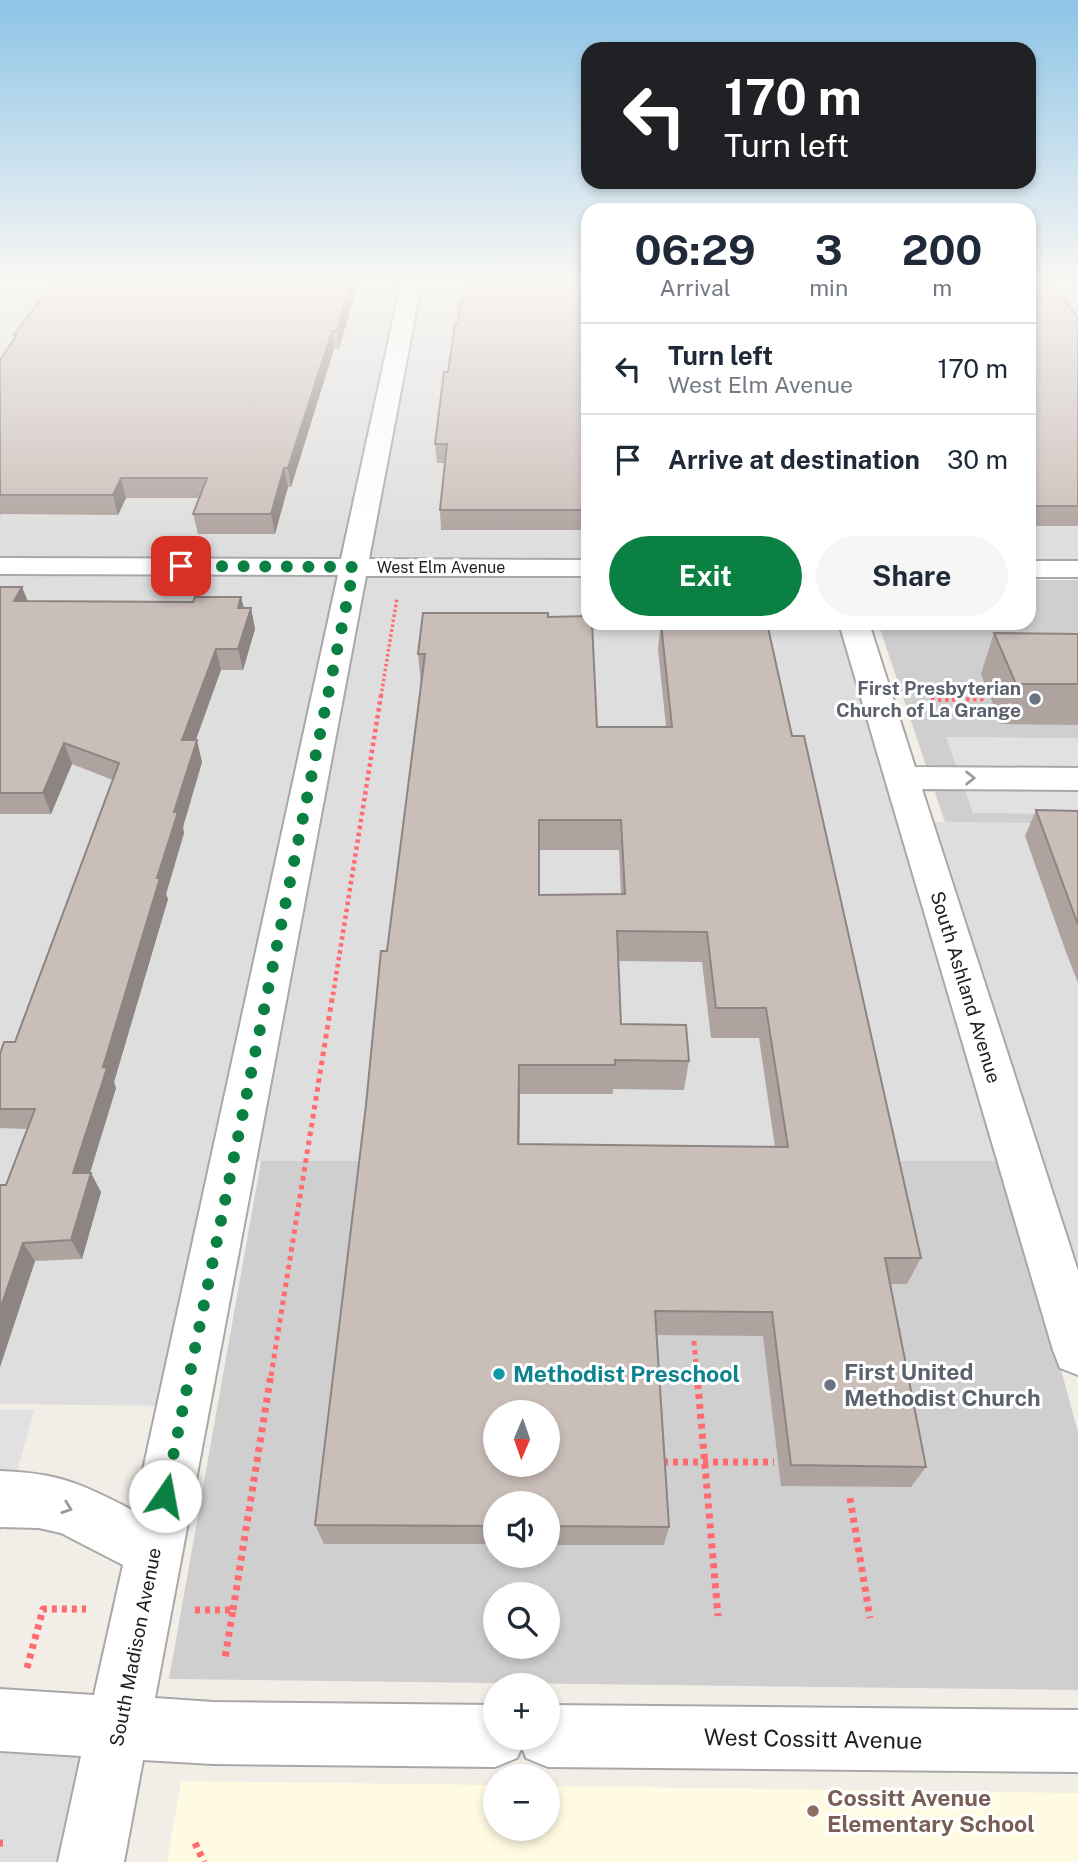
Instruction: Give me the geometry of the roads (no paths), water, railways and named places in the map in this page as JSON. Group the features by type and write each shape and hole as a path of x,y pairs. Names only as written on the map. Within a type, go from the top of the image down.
{"street":[{"name":"South Madison Avenue","path":"91,1862 395,366"},
{"name":"West Elm Avenue","path":"0,566 581,568"},
{"path":"1036,569 1078,569"},
{"name":"South Ashland Avenue","path":"856,630 1078,1350"},
{"path":"902,778 1078,779"},
{"path":"0,1499 40,1500 69,1507 154,1551"},
{"path":"13,1695 119,1727 214,1733 483,1736"},
{"name":"West Cossitt Avenue","path":"560,1736 1078,1741"}],"place":[{"name":"First Presbyterian Church of La Grange","path":"1035,699"},
{"name":"Methodist Preschool","path":"499,1374"},
{"name":"First United Methodist Church","path":"830,1385"},
{"name":"Cossitt Avenue Elementary School","path":"813,1811"}]}
